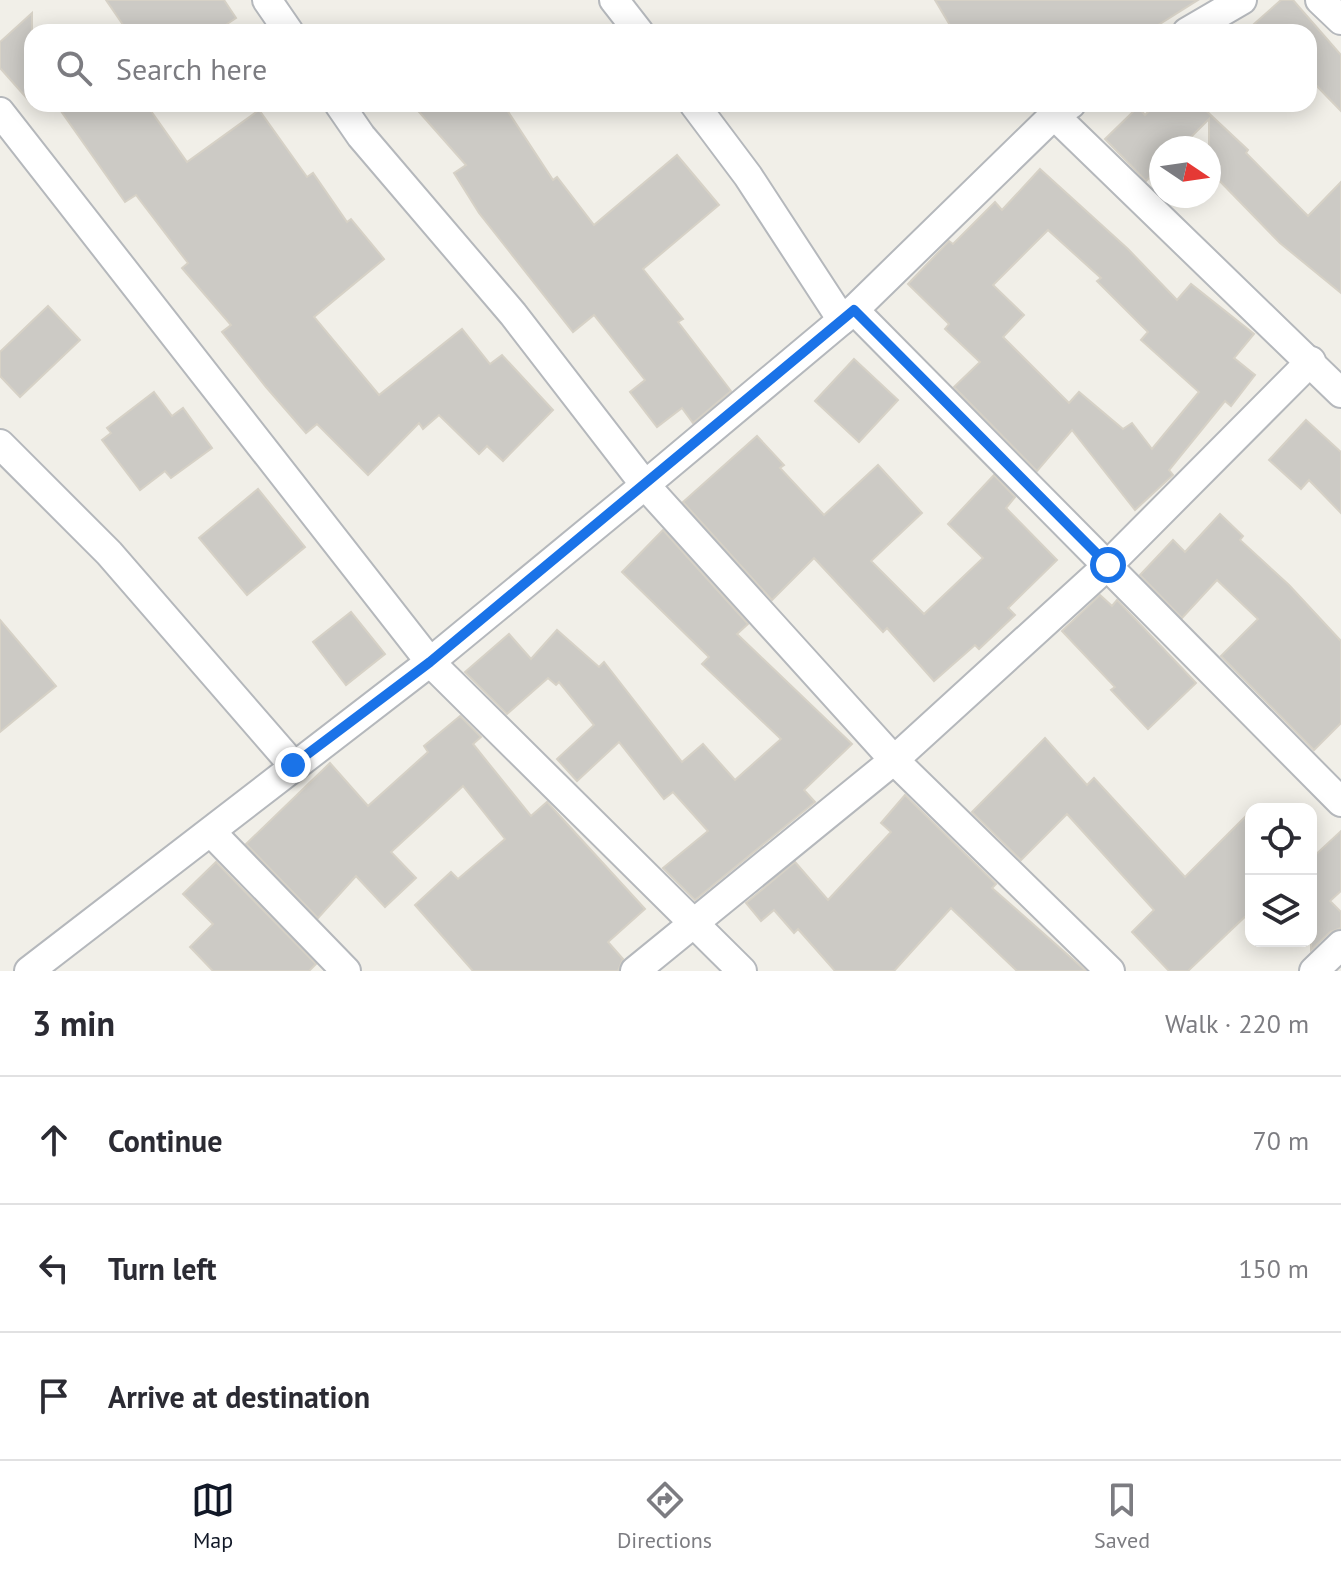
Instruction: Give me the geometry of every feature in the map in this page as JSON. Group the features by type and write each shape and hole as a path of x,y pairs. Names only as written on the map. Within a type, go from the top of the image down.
{"street":[{"path":"267,0 284,24"},
{"path":"614,0 633,24"},
{"path":"1201,24 1242,0"},
{"path":"1320,0 1341,20"},
{"path":"0,112 430,662 742,971"},
{"path":"344,112 361,136 513,314 645,485 894,760 1110,971"},
{"path":"700,112 848,315 1108,565 1341,802"},
{"path":"29,971 430,662 645,485 848,315 1059,112"},
{"path":"1065,112 1341,393"},
{"path":"635,971 894,760 1108,565 1311,361"},
{"path":"0,444 109,553 293,765"},
{"path":"211,832 346,971"}],"building":[{"path":"106,0 224,0 236,18 227,24 122,24"},
{"path":"935,0 1198,0 1160,24 949,24"},
{"path":"1281,0 1293,0 1314,24 1254,24"},
{"path":"32,13 32,24 24,24 24,95 0,68 0,42"},
{"path":"1317,28 1341,55 1341,111 1317,86"},
{"path":"62,112 152,112 187,162 260,112 307,177 313,173 347,222 351,219 384,259 314,317 379,395 462,329 490,364 502,355 553,410 503,461 487,446 479,454 439,415 423,429 419,423 368,475 317,424 306,433 222,332 231,325 182,268 188,263 136,195 125,202"},
{"path":"419,112 508,112 553,180 557,177 594,225 677,155 719,205 643,269 683,319 678,322 731,391 693,423 682,408 657,427 630,392 645,380 594,315 573,332 479,213 454,173 466,165"},
{"path":"1133,112 1145,115 1148,112 1208,112 1248,150 1246,153 1308,216 1341,182 1341,293 1280,243 1221,182 1221,136 1209,136 1209,119 1192,136 1149,136 1149,178 1146,181 1105,139"},
{"path":"1040,169 1128,249 1177,300 1191,284 1254,334 1234,358 1255,375 1231,406 1225,401 1169,470 1173,475 1135,510 1072,430 1037,471 954,387 980,362 945,329 949,324 908,284 949,241 953,244 995,202 1002,210","holes":["1048,230 1101,278 1097,281 1148,332 1141,340 1199,392 1152,449 1132,423 1123,429 1079,392 1069,403 1003,337 1024,315 993,285"]},
{"path":"48,306 80,340 20,397 0,376 0,352"},
{"path":"854,359 898,400 859,442 815,401"},
{"path":"154,392 172,416 183,408 212,448 171,478 165,471 140,490 102,440 111,433 107,428"},
{"path":"1306,420 1341,452 1341,513 1309,480 1301,489 1269,460"},
{"path":"757,436 784,465 780,468 824,515 878,465 922,513 871,561 924,614 983,558 948,524 994,475 1015,497 1006,508 1057,560 1008,608 1015,615 979,649 975,645 934,681 887,628 883,632 814,558 772,600 683,502"},
{"path":"258,489 305,547 247,595 199,538"},
{"path":"1220,514 1243,536 1240,540 1289,585 1341,641 1341,723 1314,750 1221,656 1258,619 1217,580 1182,618 1140,575 1173,540 1185,552"},
{"path":"663,530 748,624 737,634 852,744 804,790 815,802 695,900 663,868 708,831 673,792 664,799 619,742 577,781 557,759 594,725 559,682 556,685 548,678 507,714 465,672 509,634 531,659 557,630 599,667 604,662 682,762 703,744 735,780 781,739 702,664 709,657 622,572"},
{"path":"1100,595 1112,606 1117,600 1196,683 1148,729 1111,690 1115,687 1062,631"},
{"path":"351,612 385,654 346,685 313,642"},
{"path":"0,620 56,686 0,732"},
{"path":"460,716 481,737 473,744 531,816 547,802 645,909 608,942 623,959 618,971 473,971 415,905 451,872 458,879 505,839 463,786 391,852 416,878 385,907 356,876 318,918 246,844 330,763 368,806 428,752 424,746"},
{"path":"1045,738 1087,785 1094,778 1185,877 1245,817 1245,917 1188,971 1169,971 1132,932 1154,910 1067,814 1021,860 972,812"},
{"path":"905,795 996,884 992,888 1086,971 1017,971 951,908 894,971 835,971 798,929 794,933 774,910 761,921 746,903 795,862 828,900 891,832 881,823"},
{"path":"1341,831 1341,891 1330,901 1341,912 1341,928 1330,932 1317,944 1317,875 1317,853"},
{"path":"216,862 316,964 309,971 213,971 190,947 213,924 183,894"}],"route":[{"path":"293,765 430,662 854,310 1108,565"}]}
